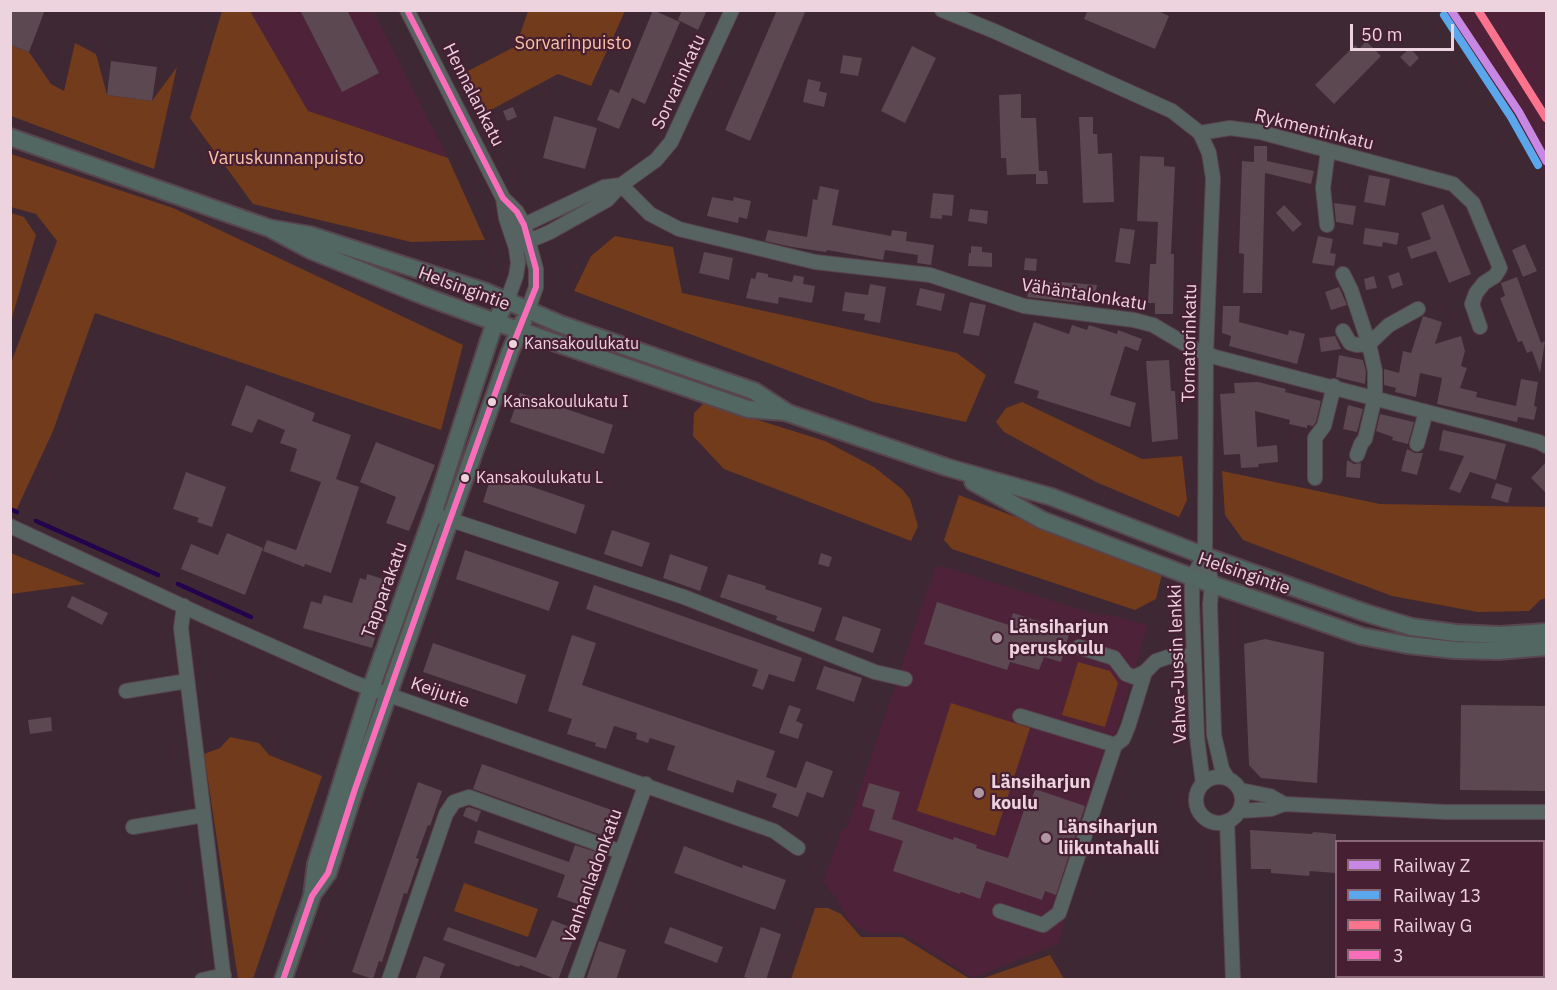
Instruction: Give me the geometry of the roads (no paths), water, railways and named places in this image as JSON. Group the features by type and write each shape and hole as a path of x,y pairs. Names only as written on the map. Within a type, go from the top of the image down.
{"main road":[{"name":"Helsingintie","path":"10,137 269,228 310,250 495,322 748,409 788,413 946,467 1052,497 1205,556 1366,613 1412,627 1456,633 1500,635 1546,632"},
{"name":"Helsingintie","path":"269,228 310,235 484,291 624,347 754,391 788,413"},
{"name":"Tapparakatu","path":"283,980 312,896 316,864 371,688 433,514 495,322 507,301"},
{"name":"Hennalankatu","path":"519,330 528,310"},
{"name":"Tapparakatu","path":"312,896 328,873 388,694 519,330"},
{"name":"Helsingintie","path":"946,467 1042,520 1192,577 1361,636 1455,650 1498,651 1546,647"}],"street":[{"name":"Hennalankatu","path":"407,10 503,198 517,212 524,225 536,269 536,287 528,310"},
{"name":"Sorvarinkatu","path":"529,241 550,232 607,200 621,185 656,160 671,142 732,10"},
{"path":"942,10 1173,111 1200,133"},
{"path":"975,25 979,10"},
{"name":"Rykmentinkatu","path":"1200,133 1230,128 1260,132 1452,184 1460,189 1473,203 1500,268 1495,276 1484,283 1476,293 1472,304 1480,327"},
{"name":"Tornatorinkatu","path":"1200,133 1209,153 1213,178 1206,353 1205,556"},
{"path":"1327,225 1323,189 1328,151"},
{"name":"Sorvarinkatu","path":"514,239 524,225 604,187 621,185"},
{"name":"Vähäntalonkatu","path":"621,185 650,214 679,229 815,262 930,275 1024,306 1134,320 1153,325 1192,348 1206,353 1539,442 1546,447"},
{"name":"Hennalankatu","path":"503,198 518,263 507,301"},
{"path":"514,239 529,241"},
{"path":"1343,274 1351,290 1376,371 1375,398 1365,439 1358,455"},
{"path":"1342,331 1350,343 1369,344 1389,325 1418,309"},
{"path":"1315,478 1315,438 1324,426 1334,386"},
{"path":"1417,444 1426,412"},
{"path":"433,514 684,597 875,672 905,679"},
{"name":"Keijutie","path":"10,526 371,688 774,831 798,848"},
{"name":"Vahva-Jussin lenkki","path":"1203,784 1197,737 1192,577 1205,556"},
{"name":"Vahva-Jussin lenkki","path":"1205,556 1212,584 1210,604 1214,735 1222,769 1228,779"},
{"path":"184,606 181,628 224,977 202,980"},
{"path":"1079,647 1114,658 1126,674 1134,677 1145,672 1156,661 1168,657 1194,655"},
{"path":"1000,911 1043,926 1059,913 1115,745 1123,739 1128,727 1145,672"},
{"path":"126,691 187,681"},
{"path":"1020,716 1115,745"},
{"path":"1240,790 1242,800 1239,811 1227,821 1211,821 1199,810 1197,794 1203,784 1218,777 1228,779 1240,790 1270,796 1284,804"},
{"name":"Vanhanladonkatu","path":"575,980 646,784"},
{"path":"388,980 446,814 454,802 469,797 621,852"},
{"path":"1239,811 1271,809 1284,804 1445,812 1546,813"},
{"path":"133,827 204,815"},
{"path":"1227,821 1233,980"}],"waterway":[{"path":"10,509 17,512"},
{"path":"36,521 158,575"},
{"path":"178,584 251,617"}],"rail line":[{"name":"Z","path":"1451,10 1519,112 1546,161"},
{"name":"G","path":"1478,10 1546,118"},
{"name":"13","path":"1444,15 1511,117 1538,165"}],"place":[{"name":"Kansakoulukatu","path":"513,344"},
{"name":"Kansakoulukatu I","path":"492,402"},
{"name":"Kansakoulukatu L","path":"465,478"},
{"name":"Länsiharjun peruskoulu","path":"997,638"},
{"name":"Länsiharjun koulu","path":"979,793"},
{"name":"Länsiharjun liikuntahalli","path":"1046,838"}],"park label":[{"name":"Sorvarinpuisto","path":"573,44"},
{"name":"Varuskunnanpuisto","path":"286,159"}]}
